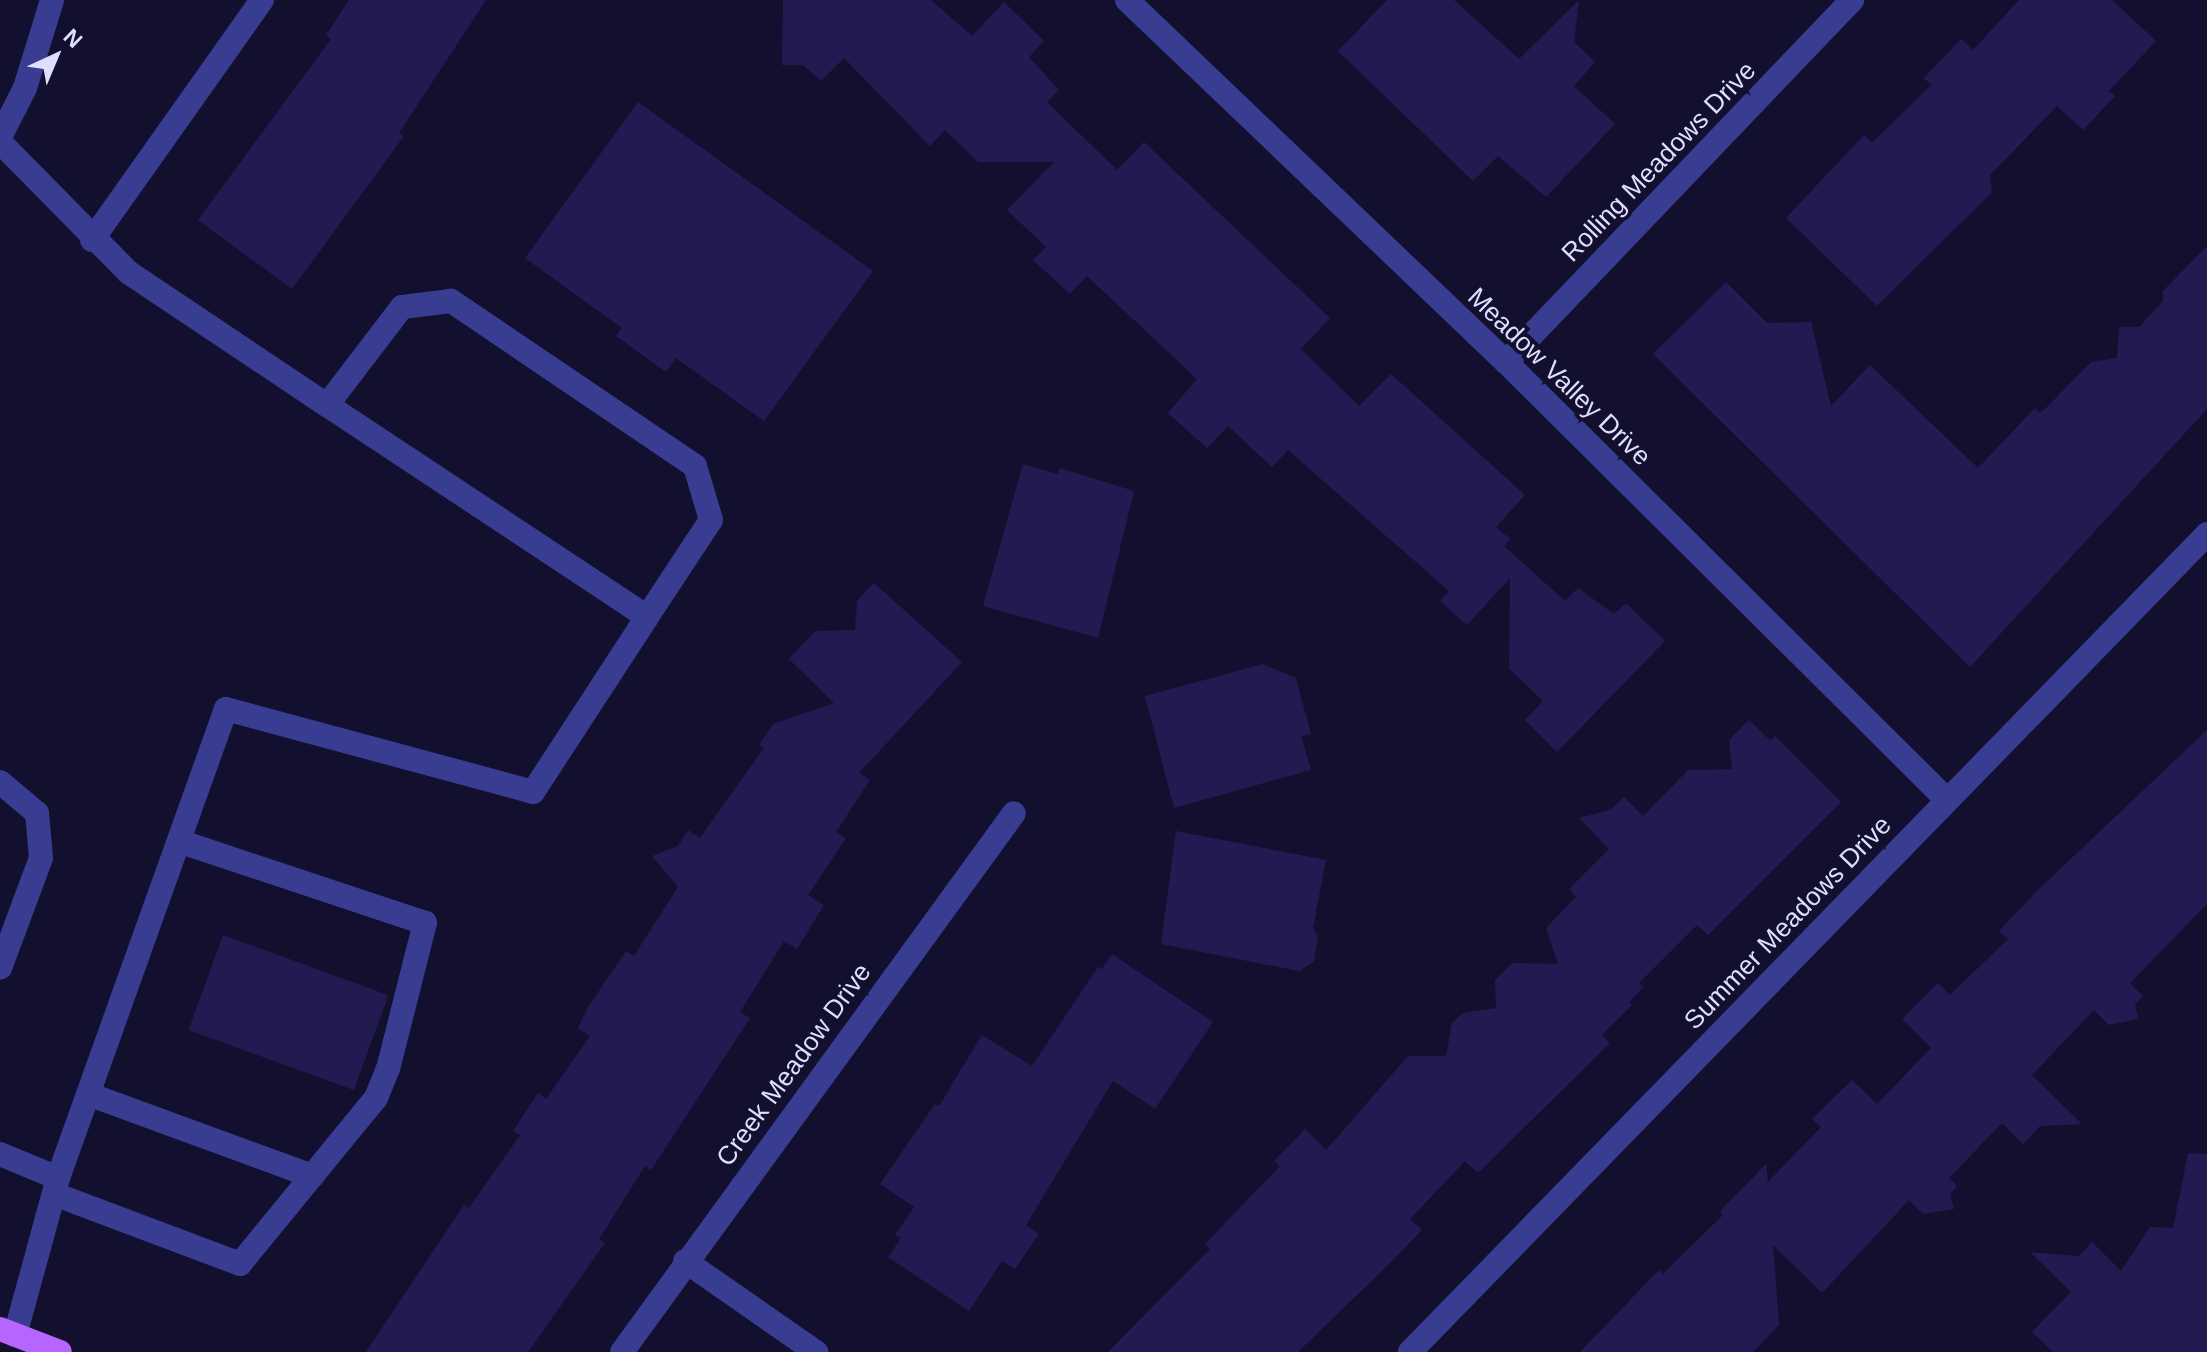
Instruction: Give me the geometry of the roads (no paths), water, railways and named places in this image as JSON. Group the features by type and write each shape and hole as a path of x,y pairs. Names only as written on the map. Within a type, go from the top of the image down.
{"main road":[{"path":"7,1332 60,1352"}],"street":[{"path":"52,0 25,88 0,139 92,240 128,272 647,617"},
{"path":"92,240 262,0"},
{"name":"Meadow Valley Drive","path":"1127,0 1506,362 1946,799"},
{"name":"Rolling Meadows Drive","path":"1506,362 1852,0"},
{"path":"7,1332 88,1094 226,709 533,792 711,520 695,466 451,301 402,307 327,405"},
{"name":"Summer Meadows Drive","path":"1410,1352 2207,534"},
{"path":"0,782 37,813 41,858 0,968"},
{"name":"Creek Meadow Drive","path":"622,1352 685,1261 1014,813"},
{"path":"0,1154 56,1186 240,1264 376,1098 425,923 179,841"},
{"path":"88,1094 312,1176"},
{"path":"685,1261 816,1352"}]}
